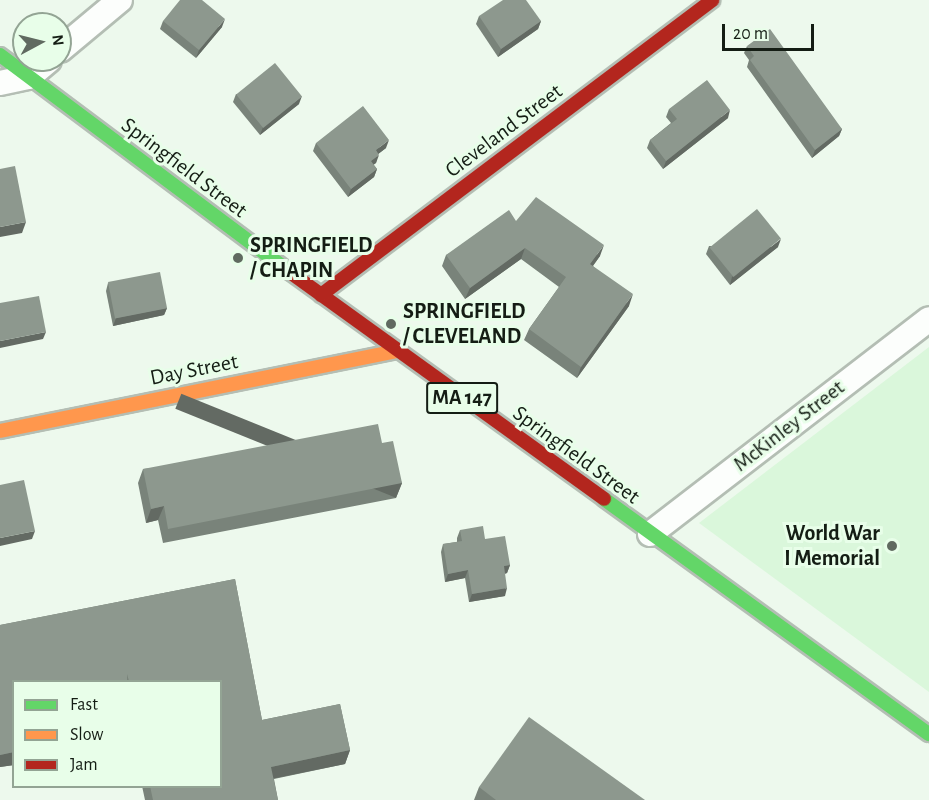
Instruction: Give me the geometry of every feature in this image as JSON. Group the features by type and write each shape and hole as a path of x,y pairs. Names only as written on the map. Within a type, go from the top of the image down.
{"main road":[{"name":"Cleveland Street","path":"321,295 712,0"},
{"name":"Springfield Street","path":"0,55 397,351 929,734"},
{"name":"Day Street","path":"0,431 397,351"}],"street":[{"path":"72,40 120,0"},
{"path":"0,83 29,77 35,72"},
{"name":"McKinley Street","path":"650,534 929,319"}],"green space":[{"path":"929,347 929,692 699,523"}],"building":[{"path":"180,0 202,0 225,19 199,50 163,21"},
{"path":"503,0 526,0 541,21 501,49 479,16"},
{"path":"770,29 842,129 815,150 750,60 754,56 747,46"},
{"path":"275,63 302,96 263,128 236,94"},
{"path":"707,80 730,110 666,161 650,140 677,119 669,109"},
{"path":"363,106 389,140 376,150 379,155 371,161 377,169 351,189 316,143"},
{"path":"15,166 26,222 0,227 0,169"},
{"path":"536,197 604,245 590,264 633,294 581,367 529,329 566,277 525,248 470,288 446,255 509,210 516,221"},
{"path":"757,209 781,239 734,277 710,247"},
{"path":"160,272 167,308 115,318 108,282"},
{"path":"39,296 46,332 0,341 0,303"},
{"path":"378,424 382,443 393,441 402,483 168,529 164,506 151,509 143,469"},
{"path":"24,480 35,531 0,538 0,485"},
{"path":"483,526 485,539 505,536 510,565 504,566 507,588 472,594 468,570 448,574 443,544 462,541 460,530"},
{"path":"235,579 262,720 340,704 350,750 271,767 278,800 153,800 150,788 222,788 222,680 129,680 127,674 127,680 12,680 12,752 0,755 0,625"},
{"path":"529,717 645,800 496,800 479,787"}],"traffic: fast":[{"path":"0,55 291,273"},
{"path":"604,499 929,734"}],"traffic: slow":[{"path":"0,431 397,351"}],"traffic: jam":[{"path":"321,295 712,0"},
{"path":"291,273 604,499"}],"place":[{"name":"SPRINGFIELD / CHAPIN","path":"238,258"},
{"name":"SPRINGFIELD / CLEVELAND","path":"391,324"},
{"name":"World War I Memorial","path":"892,546"}]}
